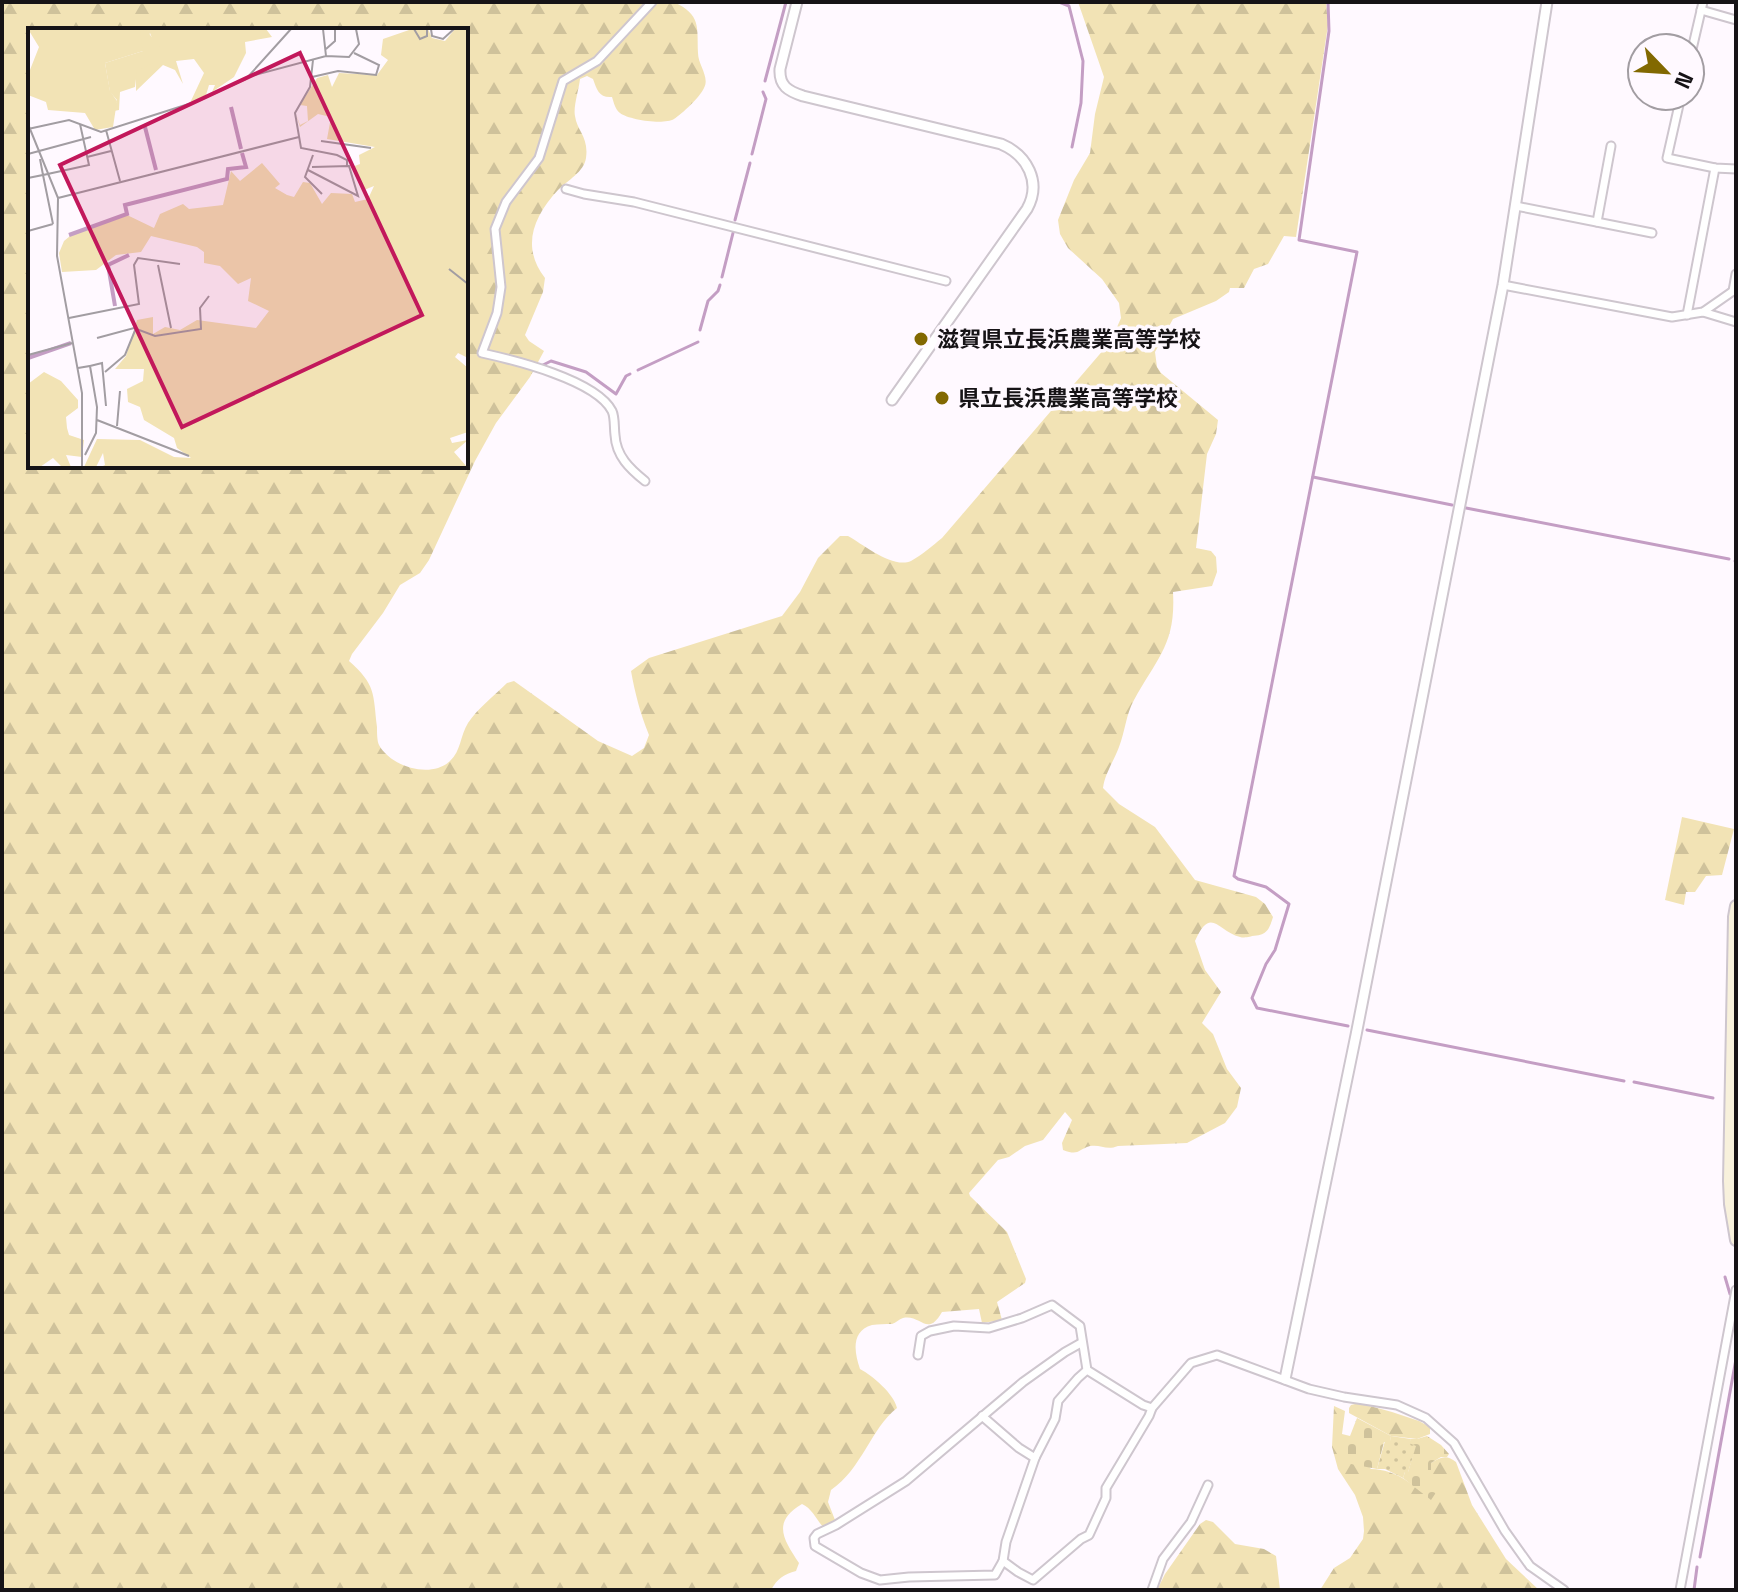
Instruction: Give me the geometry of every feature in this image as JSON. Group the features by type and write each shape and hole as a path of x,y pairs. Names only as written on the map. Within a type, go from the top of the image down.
{"main road":[{"path":"1736,906 1729,1181 1736,1240"}],"street":[{"path":"645,481 627,467 615,443 613,412 604,401 580,383 482,353 497,313 501,287 495,229 506,202 539,158 563,81 597,61 652,2"},
{"path":"797,2 780,69 782,85 786,89 803,96 1001,144 1020,155 1031,175 1032,196 1027,209 892,400"},
{"path":"1285,1379 1363,1004 1503,285 1547,2"},
{"path":"1696,32 1702,6 1736,20"},
{"path":"1677,112 1667,158 1736,169"},
{"path":"1597,222 1611,146"},
{"path":"1687,315 1715,168"},
{"path":"566,189 634,202 946,281"},
{"path":"1516,206 1652,233"},
{"path":"1503,285 1672,317 1703,312 1734,290 1736,274"},
{"path":"1703,312 1736,322"},
{"path":"1680,1590 1736,1290"},
{"path":"918,1355 921,1336 930,1331 954,1326 989,1328 1052,1305 1080,1326 1087,1370 1152,1408"},
{"path":"1081,1343 1023,1382 906,1481 817,1534 815,1546 861,1573 880,1580 995,1575 1003,1561 1006,1542 1035,1458 1055,1419 1058,1401 1087,1370"},
{"path":"1003,1561 1033,1580 1089,1535 1106,1498 1106,1488 1152,1408 1191,1363 1217,1355 1309,1389 1397,1405 1426,1418 1454,1443 1505,1531 1530,1566 1564,1590"},
{"path":"982,1416 1035,1458"},
{"path":"1152,1590 1163,1559 1191,1522 1208,1485"}],"green space":[{"path":"2,2 674,2 689,12 696,22 705,84 695,100 674,119 655,122 624,116 617,110 612,97 599,92 593,79 587,76 580,79 575,112 586,145 585,163 549,200 533,232 533,255 545,278 543,292 525,335 544,351 530,377 496,423 475,461 429,560 420,573 400,585 349,661 372,690 379,745 392,759 422,770 433,769 450,761 472,717 507,683 514,681 598,741 632,756 644,748 649,735 631,671 649,658 782,616 800,592 818,558 840,536 848,536 896,562 904,563 919,556 942,538 1111,341 1121,318 1119,303 1102,279 1068,248 1060,234 1058,220 1074,180 1090,153 1104,77 1078,2 1326,2 1328,25 1296,237 1284,236 1268,264 1254,269 1244,288 1230,288 1216,301 1173,319 1155,352 1161,373 1218,420 1216,434 1207,454 1196,548 1211,551 1216,557 1217,572 1212,586 1173,592 1168,638 1131,705 1103,788 1119,804 1155,827 1195,880 1256,897 1273,917 1264,933 1248,937 1232,934 1215,924 1206,924 1195,941 1205,970 1221,992 1202,1023 1213,1034 1227,1069 1241,1088 1237,1107 1225,1123 1187,1143 1110,1148 1094,1146 1078,1152 1063,1150 1062,1143 1072,1120 1065,1112 1043,1140 998,1160 969,1193 1007,1232 1025,1283 997,1302 1002,1320 982,1323 979,1309 942,1312 937,1320 928,1324 903,1318 892,1324 872,1325 860,1332 856,1356 860,1369 882,1386 897,1408 880,1426 851,1471 831,1490 828,1502 835,1520 825,1529 802,1504 786,1518 783,1525 785,1539 799,1563 796,1571 781,1578 771,1590 2,1590"},
{"path":"1682,817 1734,829 1722,875 1706,876 1695,892 1686,892 1684,905 1665,900"},
{"path":"1359,1403 1419,1421 1430,1427 1430,1434 1417,1439 1391,1436 1349,1413 1351,1405"},
{"path":"1334,1406 1345,1411 1342,1434 1371,1469 1397,1475 1431,1499 1431,1463 1444,1457 1456,1462 1472,1505 1506,1559 1539,1590 1320,1590 1334,1568 1350,1558 1363,1539 1364,1531 1363,1517 1355,1495 1338,1469 1332,1447"},
{"path":"1357,1418 1391,1436 1390,1442 1384,1442 1377,1469 1346,1463 1342,1434 1350,1436"},
{"path":"1391,1436 1411,1439 1410,1443 1417,1445 1403,1478 1385,1469 1377,1469 1385,1441 1390,1441"},
{"path":"1427,1436 1449,1454 1431,1463 1431,1475 1443,1483 1441,1492 1437,1491 1431,1500 1403,1478 1416,1446 1409,1443 1411,1439"},
{"path":"1206,1520 1213,1522 1235,1544 1264,1549 1276,1556 1280,1590 1157,1590 1200,1524"}],"waterway":[{"path":"765,81 786,2"},
{"path":"1059,2 1069,6 1083,61 1081,103 1072,147"},
{"path":"1328,2 1329,31 1299,240 1357,252 1234,876 1266,887 1289,904 1275,950 1252,998 1257,1008 1348,1026"},
{"path":"752,154 766,99 763,92"},
{"path":"735,220 750,163"},
{"path":"722,277 733,233"},
{"path":"700,330 708,301 720,285"},
{"path":"638,370 698,342"},
{"path":"541,366 551,361 586,372 616,394 630,374"},
{"path":"1313,477 1452,505"},
{"path":"1466,508 1729,559"},
{"path":"1367,1030 1624,1081"},
{"path":"1634,1082 1713,1098"},
{"path":"1725,1277 1730,1294"},
{"path":"1700,1557 1736,1359"},
{"path":"1694,1590 1697,1567"}],"place":[{"name":"滋賀県立長浜農業高等学校","path":"921,339"},
{"name":"県立長浜農業高等学校","path":"942,398"}]}
